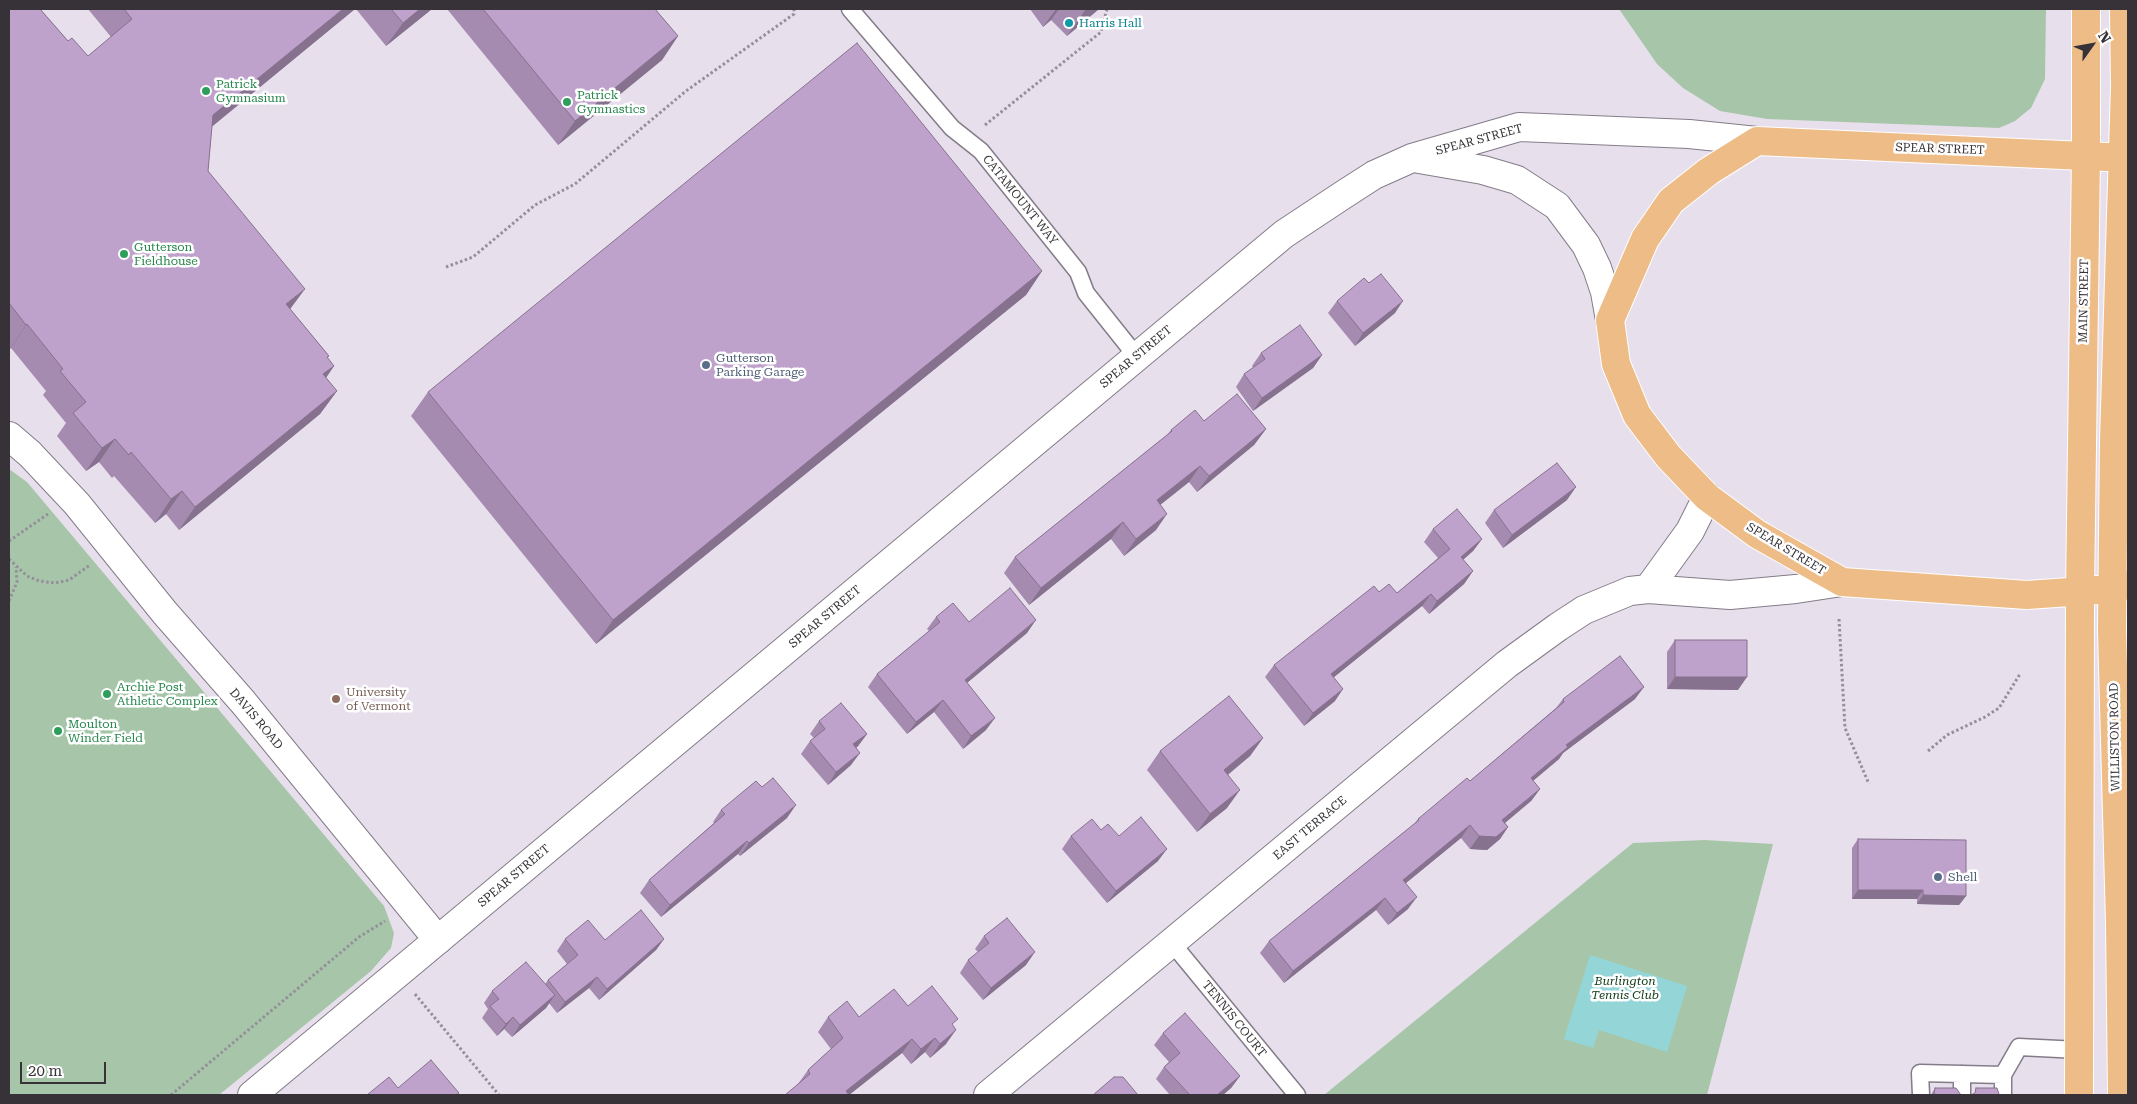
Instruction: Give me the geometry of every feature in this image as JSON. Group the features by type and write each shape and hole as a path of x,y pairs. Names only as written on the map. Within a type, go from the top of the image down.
{"main road":[{"name":"MAIN STREET","path":"2080,592 2086,156 2086,9"},
{"path":"2120,587 2114,440 2126,158 2124,9"},
{"name":"SPEAR STREET","path":"252,1095 1284,234 1374,175 1412,158 1519,127 1644,131 1757,141 2126,158"},
{"path":"1610,320 1644,239 1671,201 1709,171 1757,141"},
{"name":"SPEAR STREET","path":"1412,158 1483,170 1517,180 1557,206 1582,238 1597,268 1605,292 1616,364 1637,415 1668,456 1707,497 1757,534 1842,582 2027,594 2080,592 2120,587"},
{"name":"DAVIS ROAD","path":"9,436 30,454 72,498 165,612 243,702 438,940"},
{"path":"1648,589 1690,531 1707,497"},
{"name":"EAST TERRACE","path":"988,1095 1532,645 1558,626 1593,606 1630,591 1648,589 1730,595 1796,589 1842,582"},
{"name":"WILLISTON ROAD","path":"2120,587 2116,775 2122,1095"},
{"path":"2079,1095 2080,592"},
{"path":"2116,775 2128,734"}],"lane":[{"name":"CATAMOUNT WAY","path":"850,9 952,128 981,151 1078,272 1086,293 1137,357"},
{"name":"TENNIS COURT","path":"1172,943 1297,1095"},
{"path":"2003,1095 2003,1075 2018,1047 2079,1050"},
{"path":"1921,1095 1920,1073 2003,1075"},
{"path":"1962,1074 1962,1094"}],"path":[{"path":"446,267 473,257 535,205 574,184 686,91 794,14 794,9"},
{"path":"966,140 1101,32 1107,9"},
{"path":"9,558 27,576 39,581 55,583 69,580 113,548"},
{"path":"9,601 17,582 16,567"},
{"path":"1839,619 1845,728 1869,784"},
{"path":"1928,751 1947,734 1985,718 1999,708 2020,674"},
{"path":"171,1095 359,937 387,919"},
{"path":"398,974 500,1095"}],"green space":[{"path":"1619,9 2046,9 2045,79 2031,108 2015,121 1999,128 1767,119 1720,111 1683,88 1657,64"},
{"name":"Archie Post Athletic Complex","path":"9,469 27,482 384,906 394,933 391,948 371,971 219,1095 9,1095"},
{"name":"Burlington Tennis Club","path":"1705,840 1773,844 1707,1095 1324,1095 1633,843"}],"water":[{"path":"1590,955 1687,986 1667,1052 1599,1030 1593,1048 1564,1039"}],"building":[{"name":"Gutterson Fieldhouse","path":"9,9 40,9 68,41 72,38 88,56 132,19 124,9 343,9 213,115 208,171 305,289 286,304 329,356 327,357 334,366 323,374 337,391 195,507 182,491 171,499 131,452 129,455 115,439 102,448 73,413 86,402 60,371 63,369 9,303"},
{"path":"391,9 420,9 403,23"},
{"name":"Patrick Gymnastics","path":"483,9 655,9 678,36 575,121"},
{"name":"Gutterson Parking Garage","path":"857,43 1042,271 613,620 428,392"},
{"path":"1381,274 1403,301 1363,333 1337,301 1364,278 1369,283"},
{"path":"1300,325 1322,355 1262,398 1244,374 1265,359 1261,353"},
{"path":"1237,394 1266,429 1209,476 1200,466 1157,500 1167,514 1136,539 1123,522 1041,588 1015,557 1172,431 1195,410 1204,421"},
{"path":"1557,463 1576,487 1512,535 1494,510"},
{"path":"1457,509 1482,539 1461,557 1473,571 1437,601 1431,594 1331,674 1343,689 1313,713 1274,665 1374,586 1379,592 1389,584 1397,593 1450,549 1433,529"},
{"path":"1010,588 1036,620 965,680 995,718 971,736 943,700 916,722 877,674 940,622 936,617 953,603 969,622"},
{"path":"1675,640 1747,640 1747,677 1675,677"},
{"path":"1620,656 1644,687 1566,745 1568,747 1531,778 1540,789 1502,820 1508,827 1496,837 1479,836 1470,825 1403,880 1417,897 1397,913 1385,898 1293,971 1269,941 1419,820 1467,778 1470,781 1564,702 1563,699"},
{"path":"1229,696 1263,738 1224,770 1240,790 1210,814 1160,751"},
{"path":"841,703 867,734 853,744 860,753 836,772 810,741 825,729 819,721"},
{"path":"773,778 796,805 749,843 747,841 670,905 649,880 725,814 721,810 756,781 762,787"},
{"path":"1141,817 1167,849 1116,891 1071,836 1092,819 1101,830 1108,824 1119,836"},
{"path":"1858,839 1966,840 1966,896 1923,895 1923,890 1858,890"},
{"path":"641,910 664,939 607,989 597,977 565,1002 548,980 578,955 565,939 588,920 605,940"},
{"path":"1007,918 1035,952 991,988 968,960 989,943 984,936"},
{"path":"526,962 555,995 520,1025 513,1017 506,1024 490,1006 499,999 492,991"},
{"path":"932,986 958,1019 952,1024 956,1030 940,1044 935,1038 921,1049 912,1039 846,1091 849,1095 785,1095 810,1074 808,1070 843,1038 828,1017 847,1001 859,1017 894,989 908,1006"},
{"path":"1185,1013 1240,1076 1217,1095 1190,1095 1164,1067 1180,1053 1163,1033"},
{"path":"431,1060 459,1093 456,1095 367,1095 389,1077 398,1088"},
{"path":"1114,1077 1123,1077 1138,1095 1093,1095"},
{"path":"1935,1088 1956,1088 1961,1095 1932,1095"},
{"path":"1976,1088 1997,1088 2000,1095 1971,1095 1975,1093"}],"place":[{"name":"Harris Hall","path":"1069,23"},
{"name":"Patrick Gymnasium","path":"206,91"},
{"name":"Patrick Gymnastics","path":"567,102"},
{"name":"Gutterson Fieldhouse","path":"124,254"},
{"name":"Gutterson Parking Garage","path":"706,365"},
{"name":"Archie Post Athletic Complex","path":"107,694"},
{"name":"University of Vermont","path":"336,699"},
{"name":"Moulton Winder Field","path":"58,731"},
{"name":"Shell","path":"1938,877"}]}
